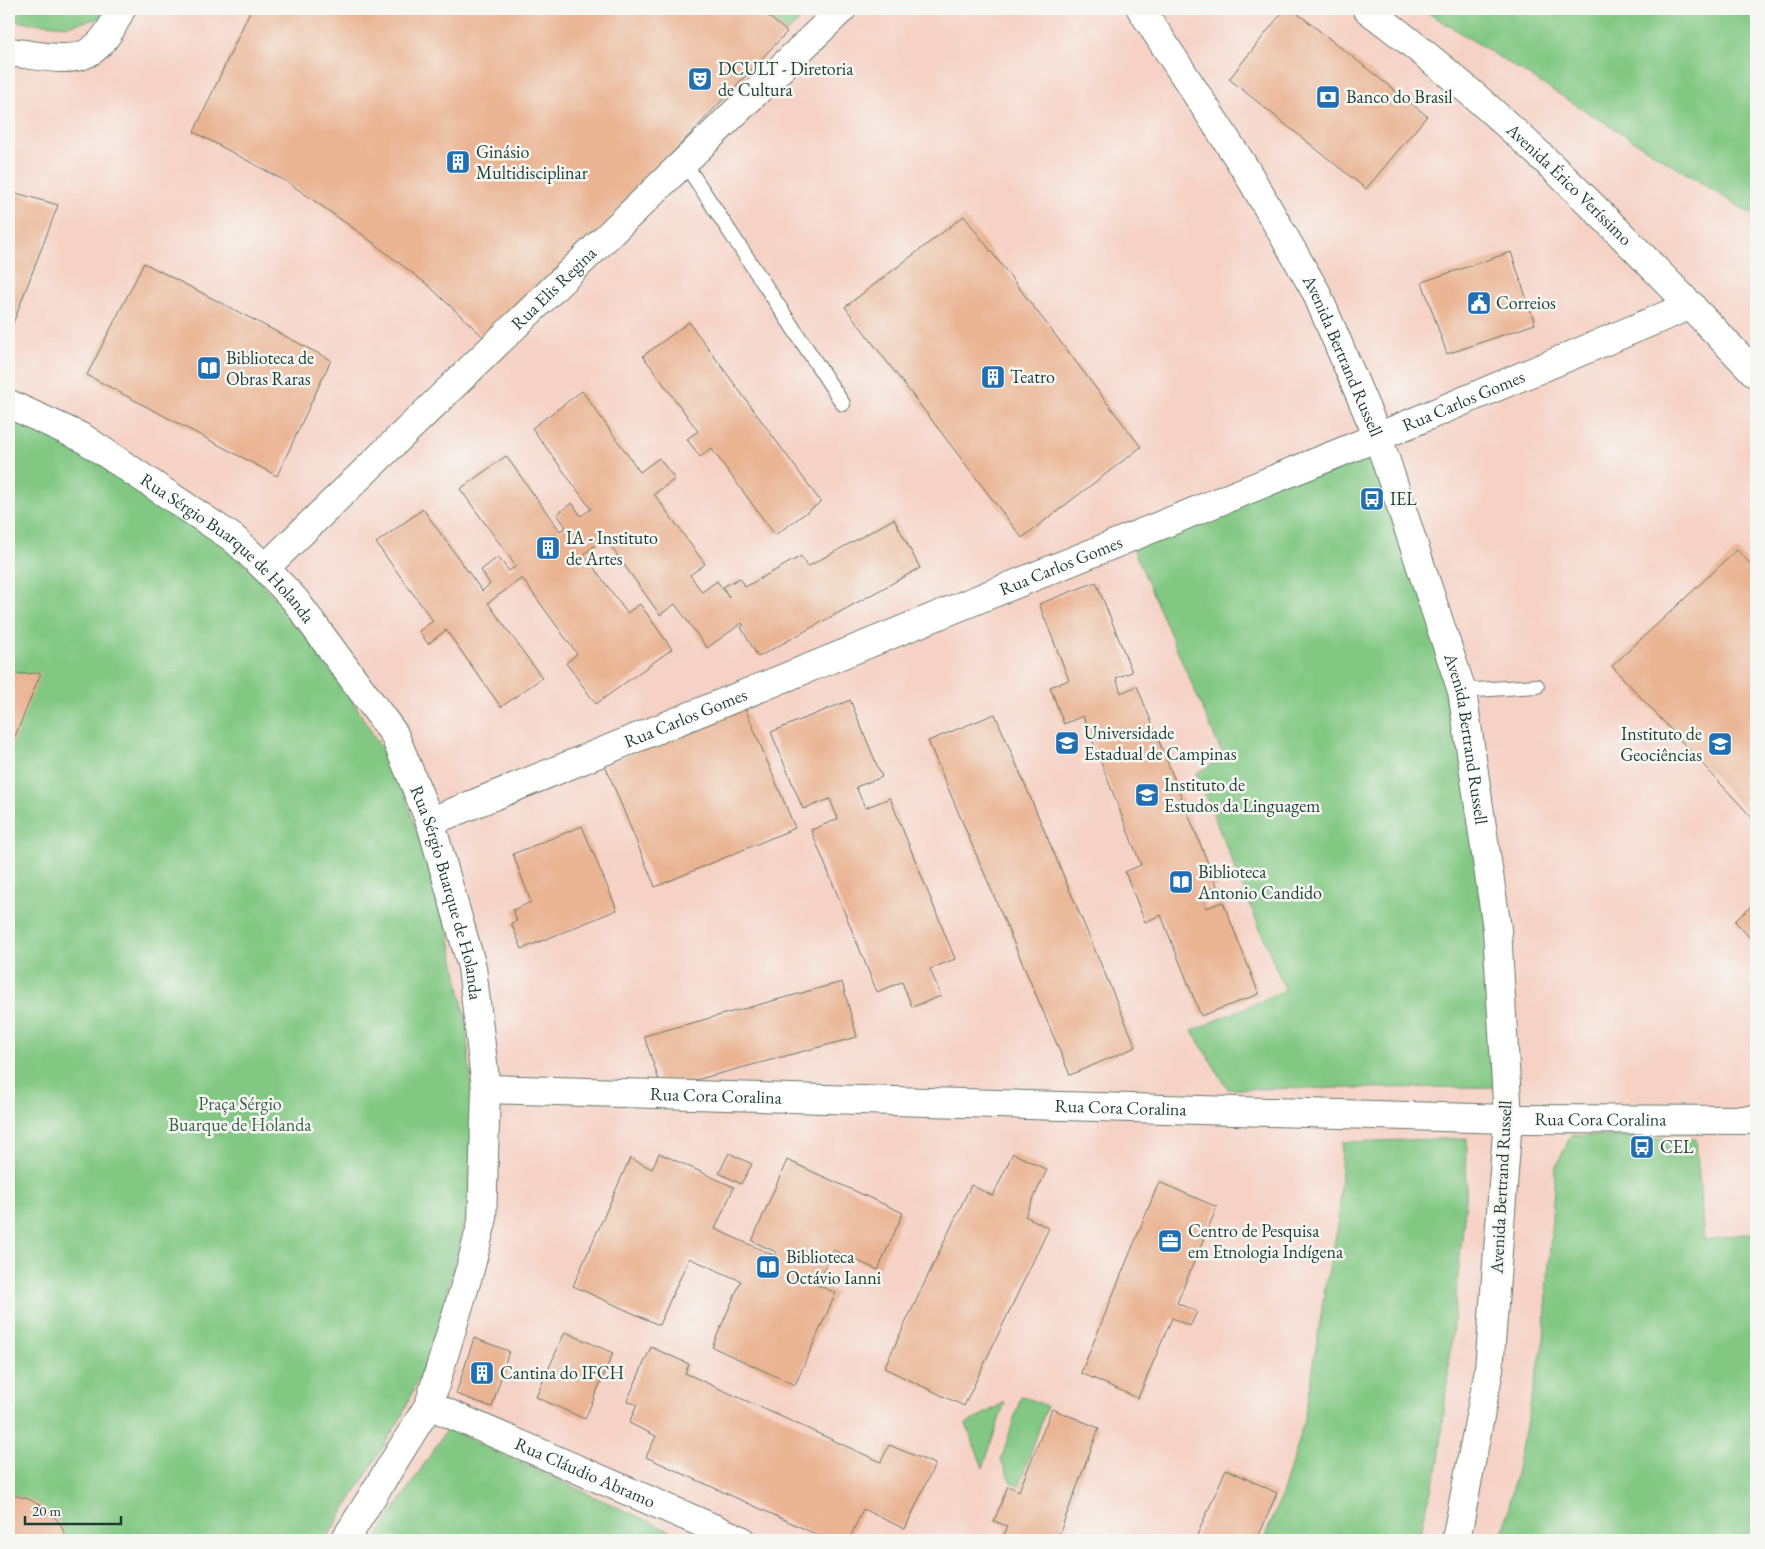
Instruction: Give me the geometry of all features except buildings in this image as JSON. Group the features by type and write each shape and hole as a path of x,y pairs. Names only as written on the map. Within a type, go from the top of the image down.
{"street":[{"path":"9,52 51,57 82,57 98,47 112,29 121,9"},
{"name":"Rua Elis Regina","path":"265,568 842,9"},
{"name":"Avenida Bertrand Russell","path":"1140,9 1246,170 1316,292 1378,437 1462,691 1497,929 1508,1119 1489,1370 1456,1540"},
{"name":"Avenida Érico Veríssimo","path":"1367,9 1425,52 1573,184 1756,374"},
{"name":"Rua Carlos Gomes","path":"431,824 444,816 1378,437 1691,305"},
{"name":"Rua Sérgio Buarque de Holanda","path":"9,404 83,438 233,538 265,568 295,600 394,734 431,824 472,967 486,1089 482,1222 470,1269 429,1405 346,1540"},
{"name":"Rua Cora Coralina","path":"486,1089 1508,1119 1756,1120"},
{"name":"Rua Cláudio Abramo","path":"429,1405 741,1540"}],"lane":[{"path":"684,162 842,404"},
{"path":"1462,691 1537,686"}],"shaded area":[{"name":"Universidade Estadual de Campinas","path":"9,9 1422,9 1756,217 1756,1540 326,1540 402,1416 436,1338 468,1209 473,1109 81,451 9,419"}],"green space":[{"path":"9,9 105,9 100,18 67,26 9,21"},
{"path":"760,9 812,9 787,32"},
{"path":"1422,9 1756,9 1756,217"},
{"name":"Praça Sérgio Buarque de Holanda","path":"9,419 81,451 232,550 299,625 357,708 400,779 449,933 466,1023 473,1109 468,1209 436,1338 402,1416 326,1540 9,1540"},
{"path":"1378,437 1462,691 1506,1087 1228,1089 1192,1031 1285,990 1196,773 1224,758 1129,539"},
{"path":"1571,1135 1696,1139 1704,1240 1756,1232 1756,1540 1502,1540 1544,1339 1555,1169"},
{"path":"1467,1138 1466,1199 1439,1462 1418,1540 1264,1540 1282,1494 1299,1441 1310,1389 1325,1288 1339,1221 1342,1142"},
{"path":"1021,1396 1047,1406 1019,1486 1011,1482 1001,1461"},
{"path":"1005,1402 983,1468 966,1424"},
{"path":"447,1429 689,1540 375,1540"}],"place":[{"name":"DCULT - Diretoria de Cultura","path":"700,79"},
{"name":"Banco do Brasil","path":"1328,97"},
{"name":"Ginásio Multidisciplinar","path":"458,162"},
{"name":"Correios","path":"1479,303"},
{"name":"Biblioteca de Obras Raras","path":"209,368"},
{"name":"Teatro","path":"993,377"},
{"name":"IEL","path":"1372,499"},
{"name":"IA - Instituto de Artes","path":"548,548"},
{"name":"Universidade Estadual de Campinas","path":"1067,743"},
{"name":"Instituto de Geociências","path":"1720,744"},
{"name":"Instituto de Estudos da Linguagem","path":"1147,795"},
{"name":"Biblioteca Antonio Candido","path":"1181,882"},
{"name":"CEL","path":"1642,1147"},
{"name":"Centro de Pesquisa em Etnologia Indígena","path":"1170,1241"},
{"name":"Biblioteca Octávio Ianni","path":"768,1267"},
{"name":"Cantina do IFCH","path":"482,1373"}]}
